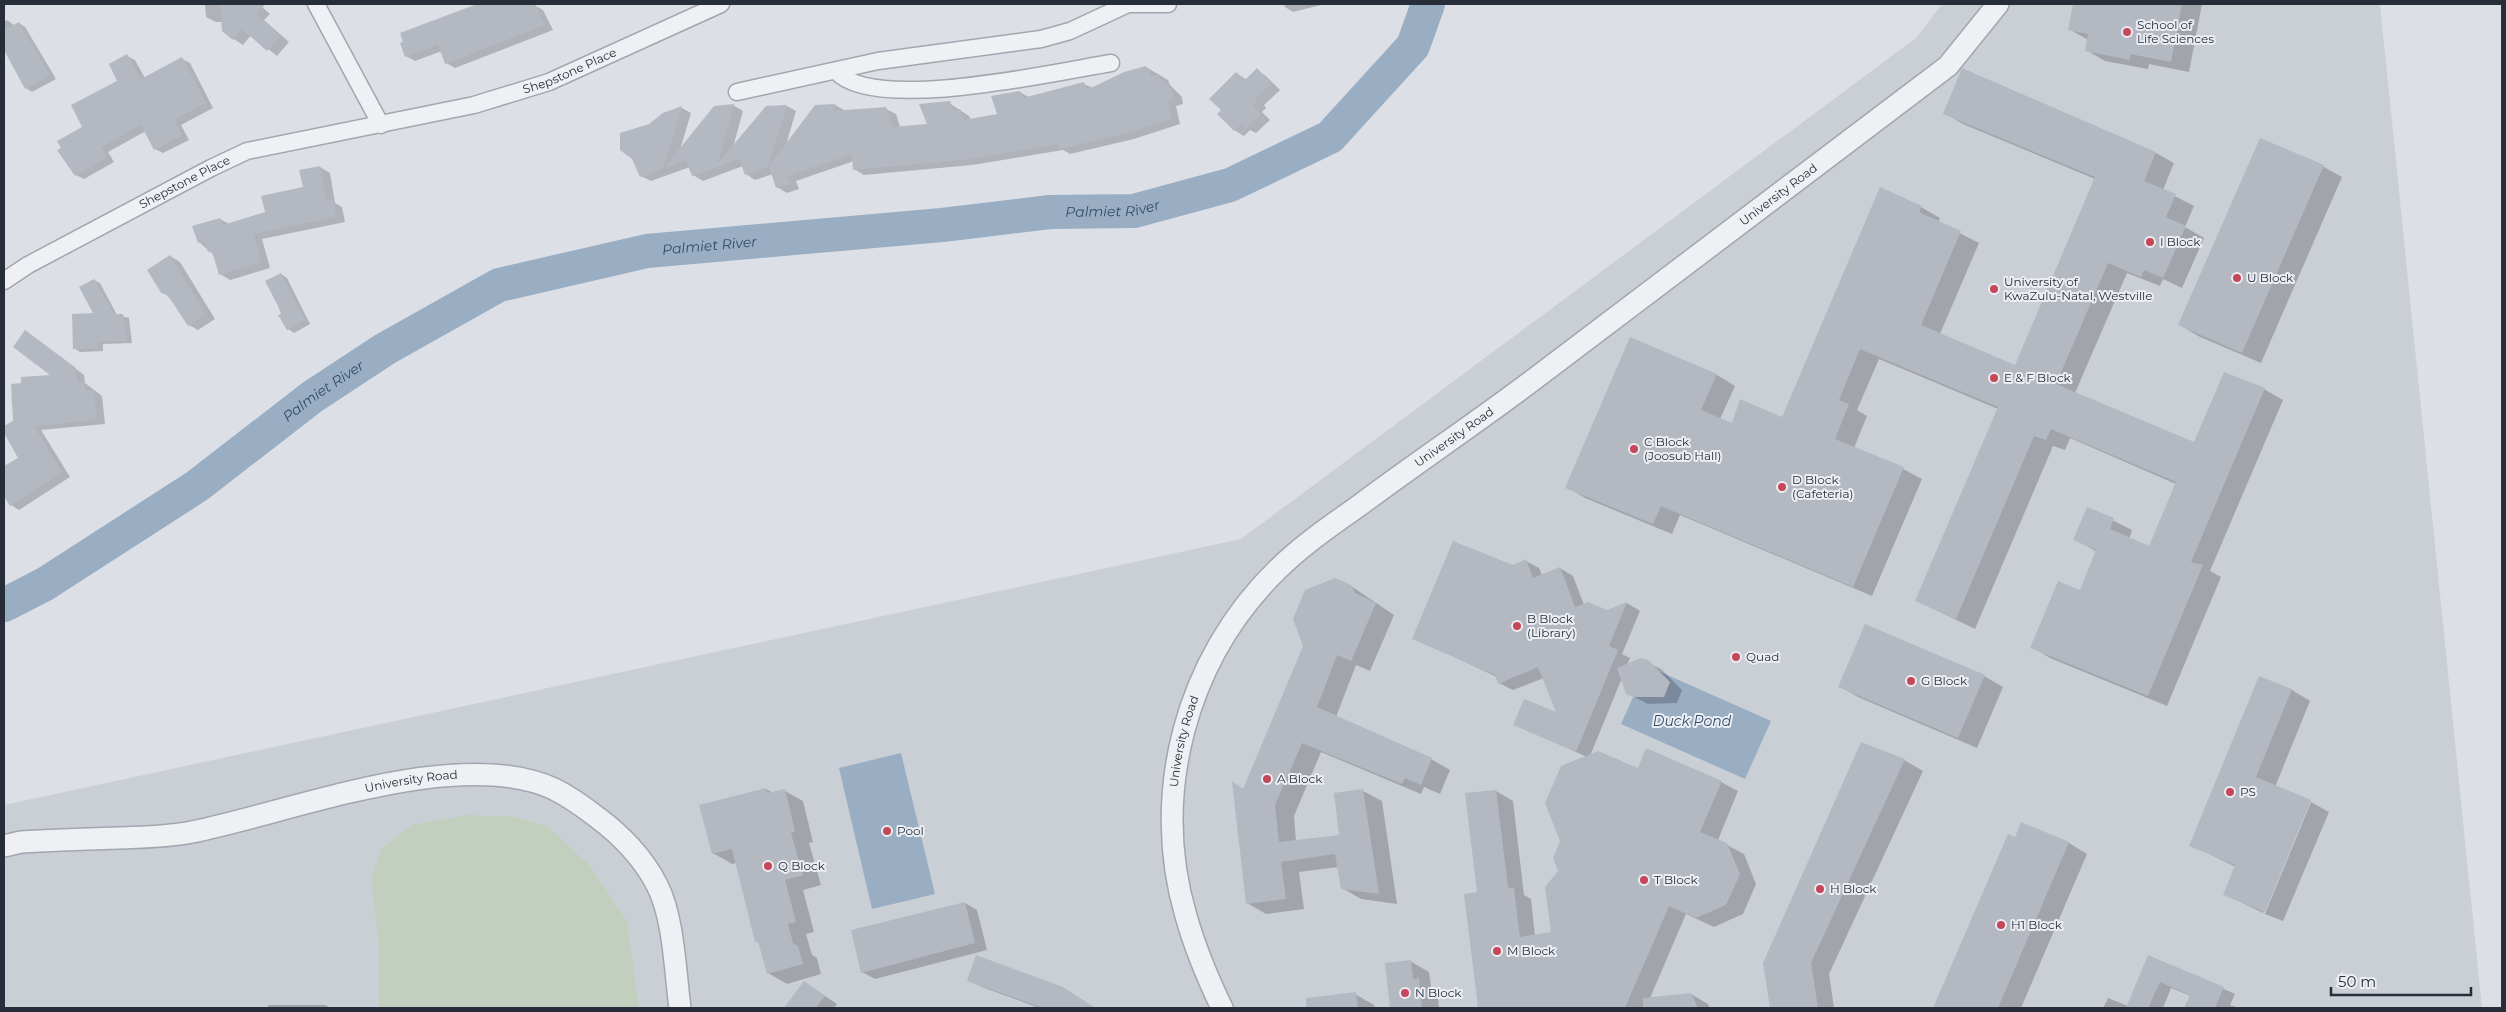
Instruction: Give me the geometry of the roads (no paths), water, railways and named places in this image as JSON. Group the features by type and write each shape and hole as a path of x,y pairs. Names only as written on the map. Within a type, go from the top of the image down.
{"street":[{"path":"316,4 381,125"},
{"name":"Shepstone Place","path":"4,280 28,265 240,154 274,144 381,125 474,105 550,82 721,4"},
{"path":"1108,4 1168,4"},
{"name":"University Road","path":"1222,1008 1195,945 1185,915 1173,850 1172,796 1176,761 1194,698 1212,656 1232,622 1277,570 1311,542 1419,460 1530,382 1948,66 1998,4"},
{"path":"737,92 887,60 1042,39 1070,31 1126,5"},
{"path":"837,72 845,80 861,86 936,91 1110,63"},
{"name":"University Road","path":"4,846 21,842 190,833 409,780 452,774 493,775 527,781 553,789 581,804 614,830 633,851 657,885 667,916 680,1008"}],"water":[{"name":"Duck Pond","path":"1647,666 1771,721 1745,779 1621,724"},
{"name":"Pool","path":"901,753 935,894 872,909 839,768"}],"waterway":[{"name":"Palmiet River","path":"4,605 45,584 197,486 312,397 385,349 499,285 647,251 942,225 1050,212 1134,211 1230,185 1330,137 1413,46 1428,4"}],"place":[{"name":"School of Life Sciences","path":"2127,32"},
{"name":"I Block","path":"2150,242"},
{"name":"U Block","path":"2237,278"},
{"name":"University of KwaZulu-Natal, Westville","path":"1994,289"},
{"name":"E & F Block","path":"1994,378"},
{"name":"C Block (Joosub Hall)","path":"1634,449"},
{"name":"D Block (Cafeteria)","path":"1782,487"},
{"name":"B Block (Library)","path":"1517,626"},
{"name":"Quad","path":"1736,657"},
{"name":"G Block","path":"1911,681"},
{"name":"A Block","path":"1267,779"},
{"name":"PS","path":"2230,792"},
{"name":"Pool","path":"887,831"},
{"name":"Q Block","path":"768,866"},
{"name":"T Block","path":"1644,880"},
{"name":"H Block","path":"1820,889"},
{"name":"H1 Block","path":"2001,925"},
{"name":"M Block","path":"1497,951"},
{"name":"N Block","path":"1405,993"}]}
